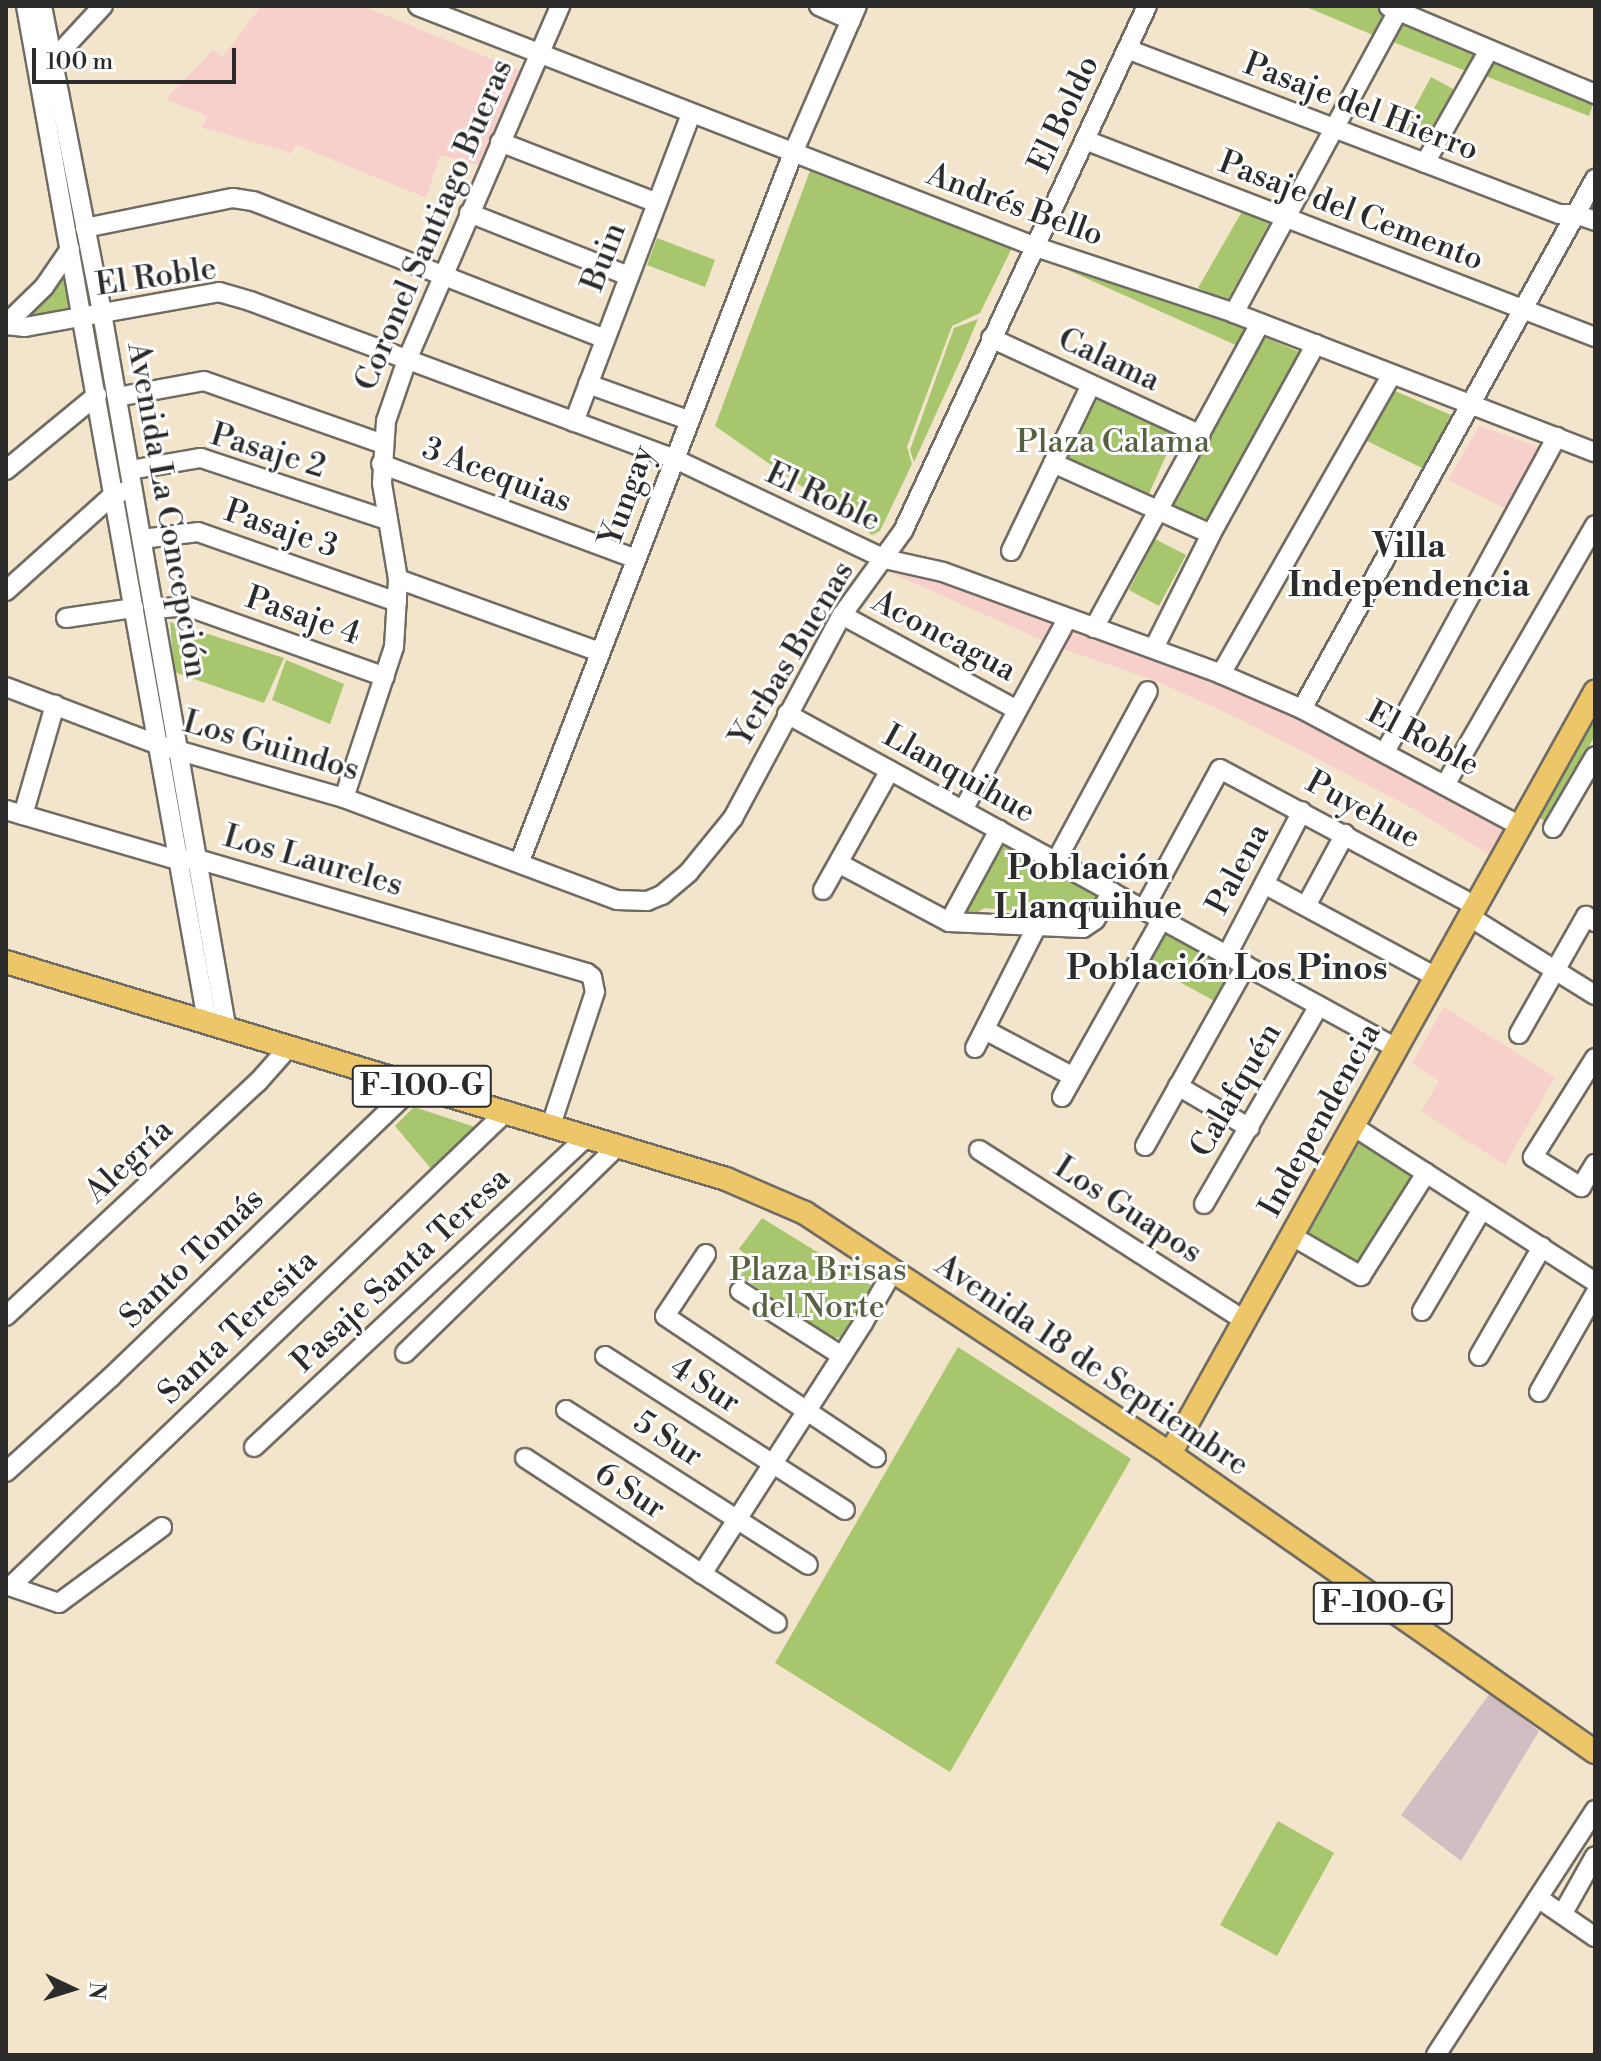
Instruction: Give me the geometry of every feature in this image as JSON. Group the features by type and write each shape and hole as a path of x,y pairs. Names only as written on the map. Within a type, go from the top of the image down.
{"main road":[{"name":"Independencia","path":"1170,1454 1593,699"},
{"name":"Avenida 18 de Septiembre","path":"6,962 507,1111 726,1179 776,1199 833,1229 1170,1454 1595,1752"}],"street":[{"name":"Avenida La Concepción","path":"26,6 177,860 217,1023"},
{"name":"Avenida La Concepción","path":"42,6 142,539 197,859 217,1023"},
{"path":"52,61 103,6"},
{"name":"Andrés Bello","path":"418,6 444,10 538,54 1036,247 1234,313 1595,452"},
{"name":"Coronel Santiago Bueras","path":"344,798 394,647 398,579 381,464 394,392 560,6"},
{"path":"819,6 854,13"},
{"name":"El Boldo","path":"1036,247 1147,6"},
{"path":"1234,313 1395,8 1595,94"},
{"name":"Yungay","path":"520,861 793,153 854,13"},
{"name":"Pasaje del Hierro","path":"1127,49 1559,214 1575,214 1595,221"},
{"path":"1425,163 1489,50"},
{"name":"Buin","path":"574,422 691,114"},
{"name":"Pasaje del Cemento","path":"1085,140 1595,337"},
{"path":"500,142 657,203"},
{"path":"1302,709 1595,179"},
{"path":"85,228 233,198 253,201 605,339"},
{"path":"469,213 629,276"},
{"name":"Yerbas Buenas","path":"520,861 617,900 647,901 662,895 697,863 733,818 842,615 903,531 1036,247"},
{"path":"6,344 12,326 70,249"},
{"name":"El Roble","path":"12,326 83,318 226,293 673,458 885,559 943,572 1221,674 1302,709 1520,826"},
{"path":"1094,628 1260,323"},
{"name":"Calama","path":"991,338 1201,435"},
{"path":"1154,648 1211,534 1316,344"},
{"path":"1221,674 1392,374"},
{"path":"117,397 204,381 383,444"},
{"path":"588,384 688,420"},
{"path":"1011,551 1091,385"},
{"path":"6,470 97,395"},
{"path":"1385,752 1557,437"},
{"name":"Pasaje 2","path":"114,494 131,479 201,458 387,520"},
{"path":"1053,463 1211,534"},
{"name":"3 Acequias","path":"381,464 636,559"},
{"path":"6,591 114,494"},
{"path":"1445,785 1595,525"},
{"name":"Pasaje 3","path":"142,539 198,532 397,602"},
{"path":"398,579 600,652"},
{"name":"Pasaje 4","path":"154,609 186,606 385,677"},
{"path":"66,618 134,608"},
{"name":"Aconcagua","path":"842,615 1017,710"},
{"path":"963,810 1067,619"},
{"name":"Los Guindos","path":"6,687 159,745 344,798 520,861"},
{"path":"1056,861 1148,691"},
{"path":"14,813 55,705"},
{"name":"Llanquihue","path":"787,714 1396,1048"},
{"path":"1553,828 1595,756"},
{"name":"Puyehue","path":"1144,909 1220,769 1345,834 1473,911 1553,969 1595,995"},
{"path":"823,890 890,770"},
{"name":"Palena","path":"1227,955 1302,811"},
{"name":"Los Laureles","path":"14,813 177,860 197,859 587,973 595,985 551,1125"},
{"path":"949,922 999,830"},
{"path":"1306,906 1345,834"},
{"path":"840,864 949,922 1090,926 1112,892"},
{"path":"1266,885 1436,977"},
{"path":"1519,1034 1546,989 1553,969 1586,916 1595,922"},
{"path":"1062,1097 1162,919"},
{"path":"975,1048 1037,926"},
{"path":"1145,1146 1246,965"},
{"name":"Calafquén","path":"1204,1204 1319,1006"},
{"path":"985,1030 1072,1076"},
{"name":"Alegría","path":"6,1316 258,1082 290,1046"},
{"path":"1595,1058 1533,1157 1581,1187 1595,1164"},
{"name":"Santo Tomás","path":"6,1472 111,1377 417,1084"},
{"path":"1178,1086 1250,1128"},
{"name":"Santa Teresita","path":"8,1586 507,1111"},
{"path":"1353,1126 1595,1282"},
{"name":"Pasaje Santa Teresa","path":"254,1447 588,1136"},
{"path":"405,1353 618,1146"},
{"name":"Los Guapos","path":"979,1150 1245,1321"},
{"path":"1292,1236 1361,1276 1426,1173"},
{"path":"1422,1311 1482,1209"},
{"path":"1479,1356 1542,1247"},
{"path":"706,1254 665,1316 876,1457"},
{"path":"702,1574 863,1323 899,1275"},
{"path":"740,1291 842,1356"},
{"path":"1539,1392 1595,1294"},
{"name":"4 Sur","path":"605,1356 845,1510"},
{"name":"5 Sur","path":"566,1410 808,1565"},
{"name":"6 Sur","path":"525,1458 777,1623"},
{"path":"8,1586 59,1603 162,1527"},
{"path":"1436,2055 1595,1810"},
{"path":"1563,1913 1595,1856"},
{"path":"1538,1898 1595,1937"}],"shaded area":[{"path":"261,6 363,6 520,71 522,78 481,166 440,155 426,198 297,145 291,153 201,127 208,116 166,99 213,50 222,58"},
{"path":"1479,426 1543,448 1507,509 1448,480"},
{"path":"897,567 1156,654 1296,715 1514,826 1495,858 1412,808 1244,721 1156,681 1055,646 889,572"},
{"path":"1444,1007 1555,1077 1505,1165 1421,1111 1439,1081 1412,1063"},
{"path":"1490,1693 1539,1731 1461,1861 1401,1815"}],"green space":[{"path":"1304,6 1383,6 1387,8 1373,35"},
{"path":"1406,20 1483,54 1471,73 1393,42"},
{"path":"1491,56 1595,98 1589,116 1480,74"},
{"path":"1431,77 1457,91 1428,145 1402,131"},
{"path":"811,168 1013,246 980,313 952,326 907,447 912,464 880,531 872,535 715,426"},
{"path":"1244,208 1272,218 1227,301 1198,288"},
{"path":"657,238 715,260 705,287 647,265"},
{"path":"1056,255 1249,325 1238,346 1052,263"},
{"path":"70,272 77,308 27,317 28,314"},
{"path":"978,319 914,462 910,450 954,328"},
{"path":"1264,337 1302,353 1208,523 1171,504"},
{"path":"1388,388 1451,415 1424,469 1361,438"},
{"name":"Plaza Calama","path":"1093,391 1178,429 1147,498 1060,461"},
{"path":"1155,539 1186,555 1159,606 1129,590"},
{"path":"170,622 284,658 264,703 174,672"},
{"path":"286,660 344,684 330,724 272,700"},
{"path":"1595,720 1595,736 1545,821 1538,817"},
{"path":"1005,832 1101,886 1086,917 984,908 977,913 961,913"},
{"path":"1166,924 1239,965 1218,1003 1145,963"},
{"path":"414,1107 478,1128 433,1171 395,1126"},
{"path":"1361,1140 1420,1174 1362,1271 1306,1238"},
{"name":"Plaza Brisas del Norte","path":"762,1218 874,1287 842,1337 832,1338 740,1276 752,1259 739,1249"},
{"path":"958,1347 1131,1459 950,1772 775,1663"},
{"path":"1278,1821 1334,1853 1277,1956 1220,1925"}],"district":[{"name":"Villa Independencia","path":"1409,566"},
{"name":"Población Llanquihue","path":"1088,888"},
{"name":"Población Los Pinos","path":"1227,970"}]}
